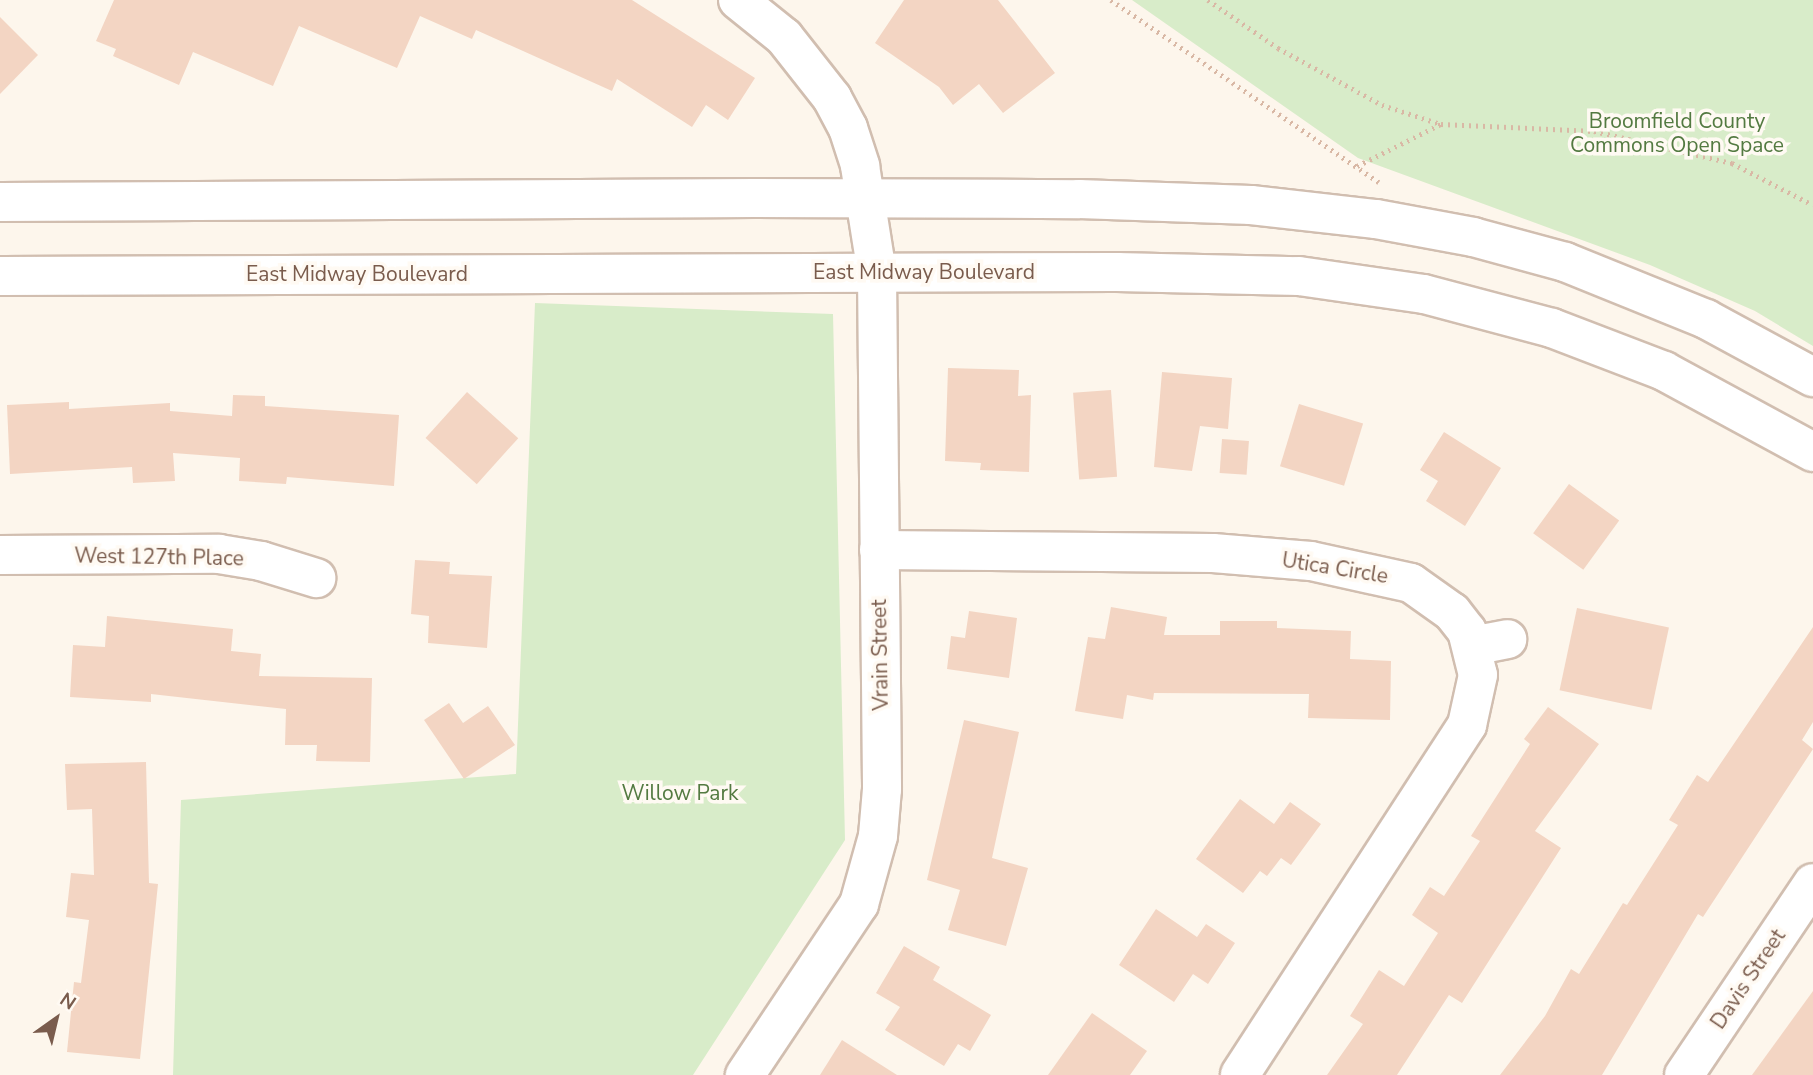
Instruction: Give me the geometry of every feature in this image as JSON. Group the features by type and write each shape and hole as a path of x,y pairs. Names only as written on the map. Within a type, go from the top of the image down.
{"main road":[{"name":"Vrain Street","path":"738,0 784,37 832,98 848,128 866,199 877,273 883,789 868,880 838,939 745,1075"},
{"path":"0,202 866,199 1251,205 1376,219 1473,237 1566,262 1669,303 1813,377"},
{"name":"East Midway Boulevard","path":"0,276 1235,272 1424,294 1528,321 1613,350 1720,397 1813,452"},
{"name":"Utica Circle","path":"879,550 1213,553 1311,561 1411,583 1490,642 1478,675 1467,725 1240,1075"},
{"name":"West 127th Place","path":"0,555 219,554 261,561 316,578"},
{"name":"Davis Street","path":"1684,1075 1813,883"}],"path":[{"path":"1111,0 1357,166 1441,124"},
{"path":"1208,0 1278,48 1382,105 1441,124 1594,131 1732,163 1813,205"}],"green space":[{"name":"Broomfield County Commons Open Space","path":"1132,0 1813,0 1813,346 1755,311 1650,265 1358,158"},
{"name":"Willow Park","path":"535,303 833,314 845,840 693,1075 173,1075 181,800 516,774"}],"building":[{"path":"114,0 632,0 755,78 728,120 706,105 692,127 617,79 612,91 476,30 472,39 420,16 397,68 299,26 273,86 193,52 179,85 113,56 116,49 96,41"},
{"path":"904,0 998,0 1055,73 1003,113 979,84 953,105 939,87 875,43"},
{"path":"0,17 38,55 0,94"},
{"path":"948,368 1019,370 1018,396 1031,395 1029,472 980,470 981,463 945,461"},
{"path":"1162,372 1232,378 1228,429 1200,426 1192,471 1154,467"},
{"path":"1111,390 1117,477 1079,479 1073,393"},
{"path":"467,392 518,438 477,484 426,438"},
{"path":"233,395 265,396 265,406 399,415 394,486 287,477 286,484 239,481 240,458 173,453 175,481 133,483 132,467 10,474 7,405 69,402 69,409 170,403 170,411 232,416"},
{"path":"1299,404 1363,424 1344,486 1280,466"},
{"path":"1444,432 1501,468 1465,526 1426,501 1438,481 1420,470"},
{"path":"1222,439 1249,441 1247,475 1220,473"},
{"path":"1569,484 1619,520 1583,570 1533,533"},
{"path":"415,560 450,562 449,574 492,576 487,648 428,643 429,616 411,614"},
{"path":"1111,607 1167,617 1164,635 1220,635 1220,621 1277,621 1277,628 1351,631 1350,659 1391,661 1390,720 1308,718 1309,694 1154,693 1153,700 1127,695 1123,719 1075,711 1088,637 1105,639"},
{"path":"1577,608 1669,628 1651,710 1560,690"},
{"path":"969,611 1017,618 1009,678 947,669 951,636 965,638"},
{"path":"107,616 233,629 231,651 261,654 259,676 372,678 370,762 316,761 317,745 285,745 286,709 151,694 151,702 70,697 73,645 105,647"},
{"path":"1813,627 1813,722 1802,740 1813,749 1703,917 1698,914 1602,1075 1500,1075 1545,1016 1571,969 1579,974 1623,903 1627,905 1678,825 1669,820 1697,775 1708,782"},
{"path":"449,703 463,723 488,706 515,745 464,779 424,720"},
{"path":"1548,707 1599,744 1535,831 1561,848 1462,1003 1449,995 1397,1075 1327,1075 1363,1024 1350,1016 1379,970 1404,986 1438,933 1412,915 1430,887 1444,896 1480,841 1471,836 1530,744 1524,739"},
{"path":"964,720 1019,732 992,858 1028,868 1006,946 948,930 960,890 927,880"},
{"path":"146,762 149,883 158,884 140,1059 67,1052 74,982 81,983 89,920 66,917 71,873 94,875 92,809 67,810 65,764"},
{"path":"1240,799 1274,824 1290,802 1321,824 1291,865 1281,858 1267,876 1260,871 1243,893 1196,859"},
{"path":"1156,909 1197,937 1206,924 1235,943 1208,984 1193,974 1174,1002 1119,965"},
{"path":"904,946 940,967 933,980 991,1015 970,1051 958,1044 944,1066 885,1030 900,1007 876,993"},
{"path":"1813,991 1813,1075 1752,1075"},
{"path":"1092,1013 1147,1051 1130,1075 1048,1075"},
{"path":"842,1040 897,1075 820,1075"}]}
